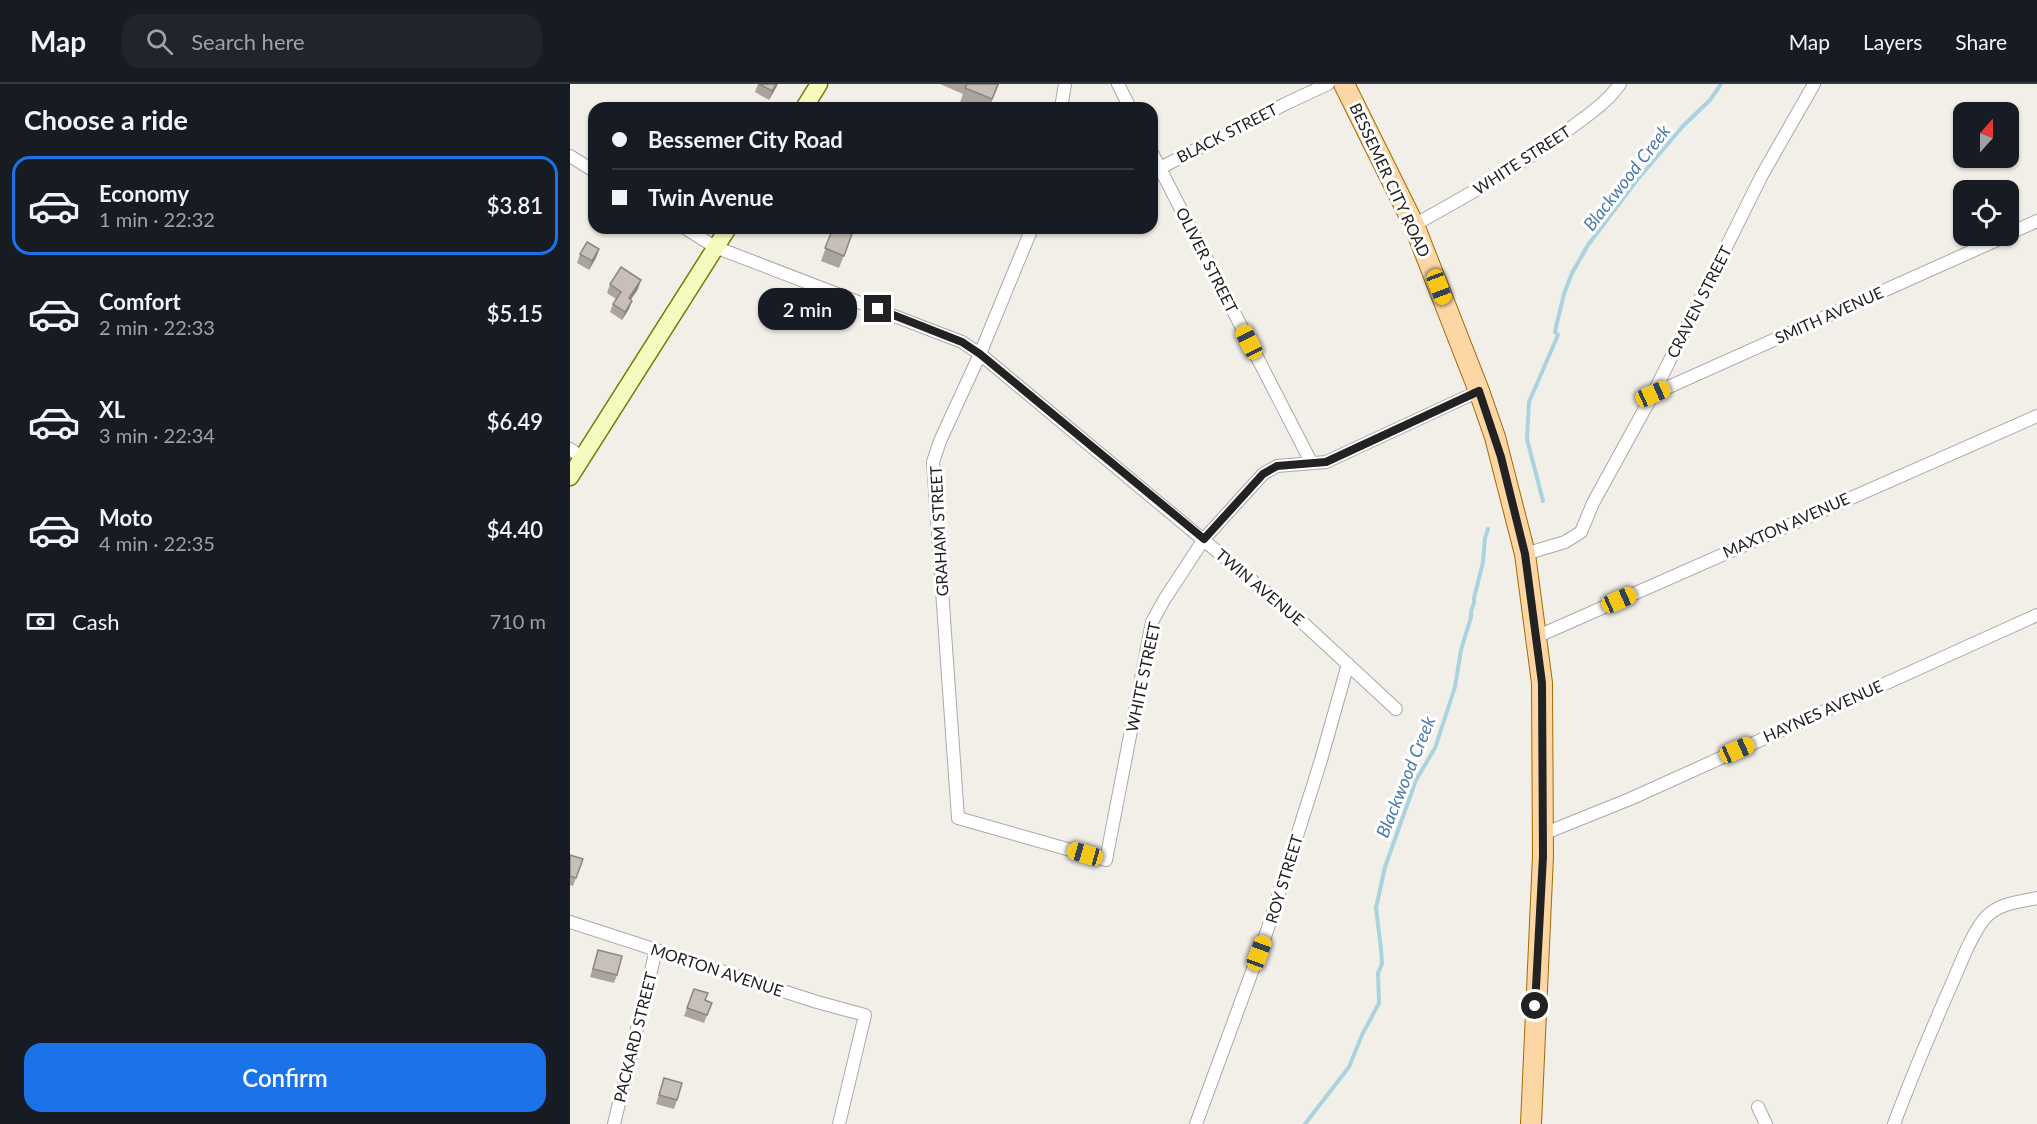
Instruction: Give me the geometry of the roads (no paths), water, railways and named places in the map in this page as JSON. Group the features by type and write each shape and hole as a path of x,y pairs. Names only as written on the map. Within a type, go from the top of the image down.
{"main road":[{"path":"808,102 819,84"},
{"name":"BESSEMER CITY ROAD","path":"1344,84 1414,225 1479,391 1501,457 1525,554 1542,683 1543,834 1531,1124"},
{"path":"570,477 576,453 724,234"}],"street":[{"path":"1062,102 1065,84"},
{"path":"1118,84 1127,102"},
{"name":"BLACK STREET","path":"1160,168 1328,84"},
{"name":"WHITE STREET","path":"1414,225 1510,171 1611,98 1620,84"},
{"name":"CRAVEN STREET","path":"1525,554 1565,542 1581,532 1593,503 1653,394 1762,175 1814,84"},
{"path":"570,156 588,167"},
{"name":"OLIVER STREET","path":"1158,164 1311,462"},
{"name":"SMITH AVENUE","path":"2019,229 2037,221"},
{"name":"TWIN AVENUE","path":"694,234 715,247 962,342 980,354 1302,622 1396,709"},
{"name":"GRAHAM STREET","path":"1030,234 933,462 958,818 1106,860"},
{"name":"SMITH AVENUE","path":"1653,394 1983,246"},
{"name":"WHITE STREET","path":"1106,860 1152,622 1204,539 1263,474 1277,466 1326,462 1479,391"},
{"name":"MAXTON AVENUE","path":"1536,637 2037,416"},
{"name":"HAYNES AVENUE","path":"1543,834 1630,799 2037,615"},
{"name":"ROY STREET","path":"1196,1124 1267,931 1321,760 1348,664"},
{"path":"1894,1124 1941,1008 1984,918 2005,905 2037,898"},
{"name":"MORTON AVENUE","path":"570,922 817,1002 866,1015 839,1124"},
{"name":"PACKARD STREET","path":"614,1124 656,950"},
{"path":"1758,1107 1766,1124"}],"waterway":[{"name":"Blackwood Creek","path":"1543,501 1527,439 1529,402 1558,335 1555,332 1556,327 1572,273 1588,245 1637,180 1683,126 1710,100 1721,84"},
{"name":"Blackwood Creek","path":"1305,1124 1349,1067 1362,1035 1379,1003 1378,973 1382,964 1376,908 1385,867 1416,780 1435,748 1455,687 1461,650 1483,562 1488,529"}]}
